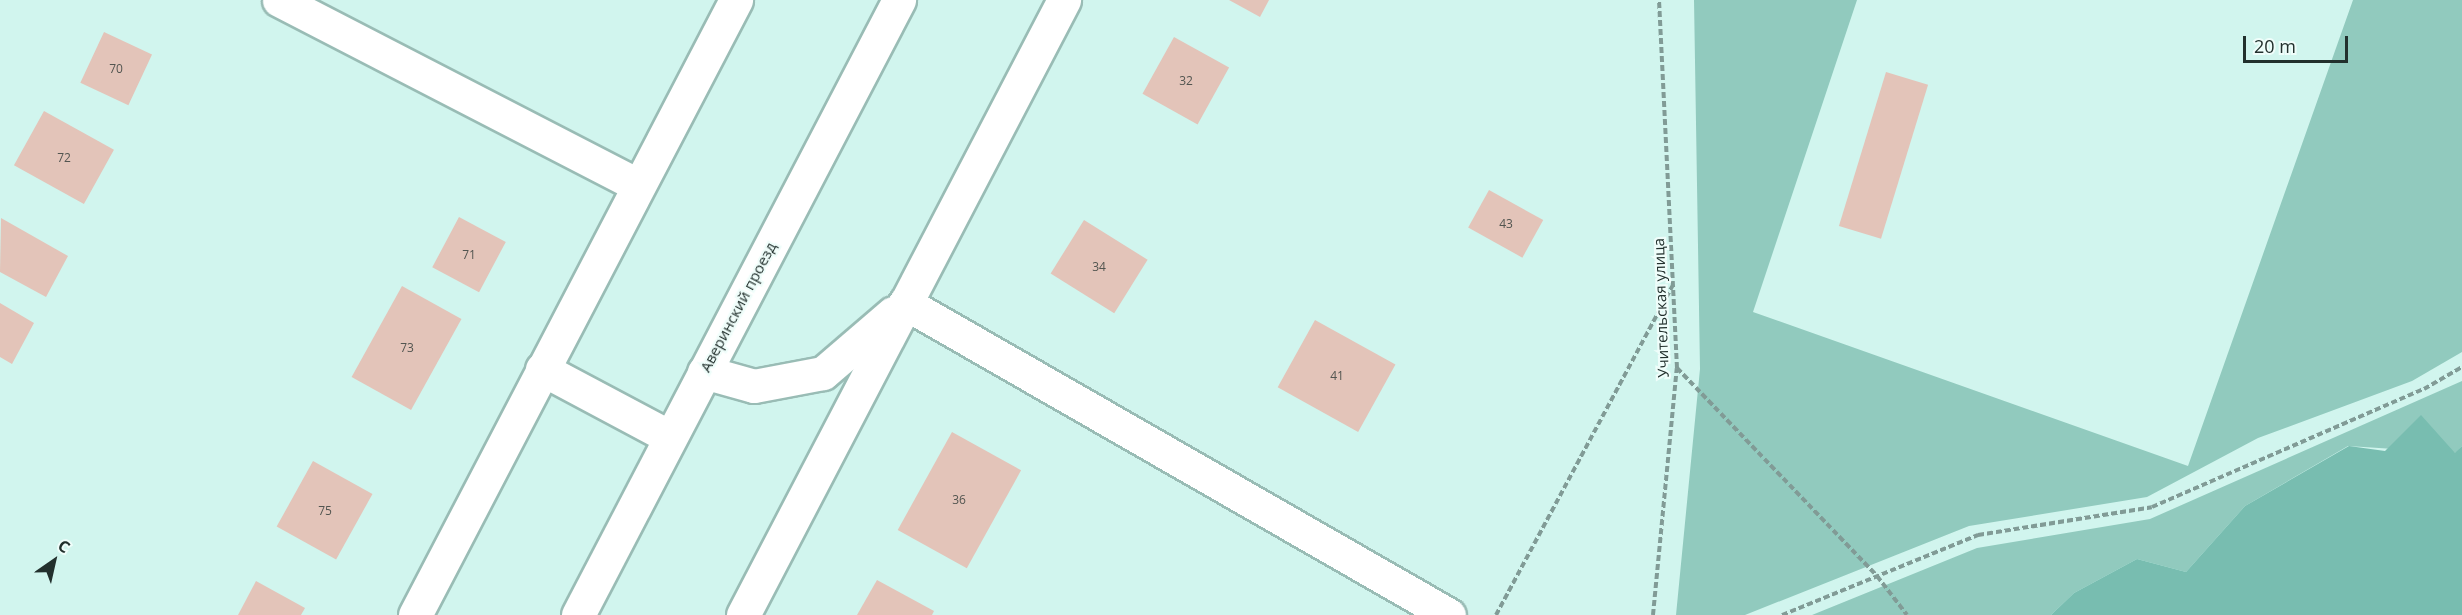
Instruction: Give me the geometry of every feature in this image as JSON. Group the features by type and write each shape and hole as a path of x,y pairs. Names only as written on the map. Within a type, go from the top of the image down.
{"street":[{"path":"279,0 637,185"},
{"path":"415,615 637,185 736,0"},
{"name":"Аверинский проезд","path":"578,615 899,0"},
{"path":"742,615 1064,0"},
{"path":"704,372 754,386 823,373 905,303"},
{"path":"905,303 1449,615"},
{"path":"542,369 670,437"}],"path":[{"name":"Учительская улица","path":"1653,615 1677,368 1659,0"},
{"path":"1496,615 1673,285"},
{"path":"1677,368 1877,576 1907,615"},
{"path":"1782,615 1978,536 2152,507 2424,389 2462,368"}],"green space":[{"path":"1694,0 1857,0 1753,312 2188,466 2353,0 2462,0 2462,352 2412,381 2258,438 2147,497 1969,526 1745,615 1676,615 1700,369"},
{"path":"2462,381 2462,446 2456,453 2348,446 2245,506 2186,572 2137,559 2074,593 2051,615 1812,615 1977,548 2150,519"},
{"path":"2421,415 2455,453 2462,446 2462,615 2051,615 2074,593 2137,559 2186,572 2245,506 2349,446 2385,451"}],"building":[{"path":"1229,0 1269,0 1260,17"},
{"path":"104,32 152,54 128,105 80,83"},
{"path":"1174,37 1229,68 1198,124 1142,94"},
{"path":"1886,72 1928,85 1881,239 1839,226"},
{"path":"44,111 114,150 84,204 14,165"},
{"path":"1489,190 1543,220 1522,258 1468,228"},
{"path":"459,217 506,242 479,292 432,267"},
{"path":"1,218 68,256 46,297 0,272"},
{"path":"1084,220 1148,260 1114,313 1051,273"},
{"path":"402,286 461,319 411,410 352,377"},
{"path":"0,303 34,323 12,364 0,357"},
{"path":"1315,320 1395,365 1358,432 1278,387"},
{"path":"952,432 1021,470 967,568 898,530"},
{"path":"313,461 372,494 336,560 277,527"},
{"path":"877,580 934,611 932,615 857,615"},
{"path":"256,581 305,608 301,615 238,615"}]}
